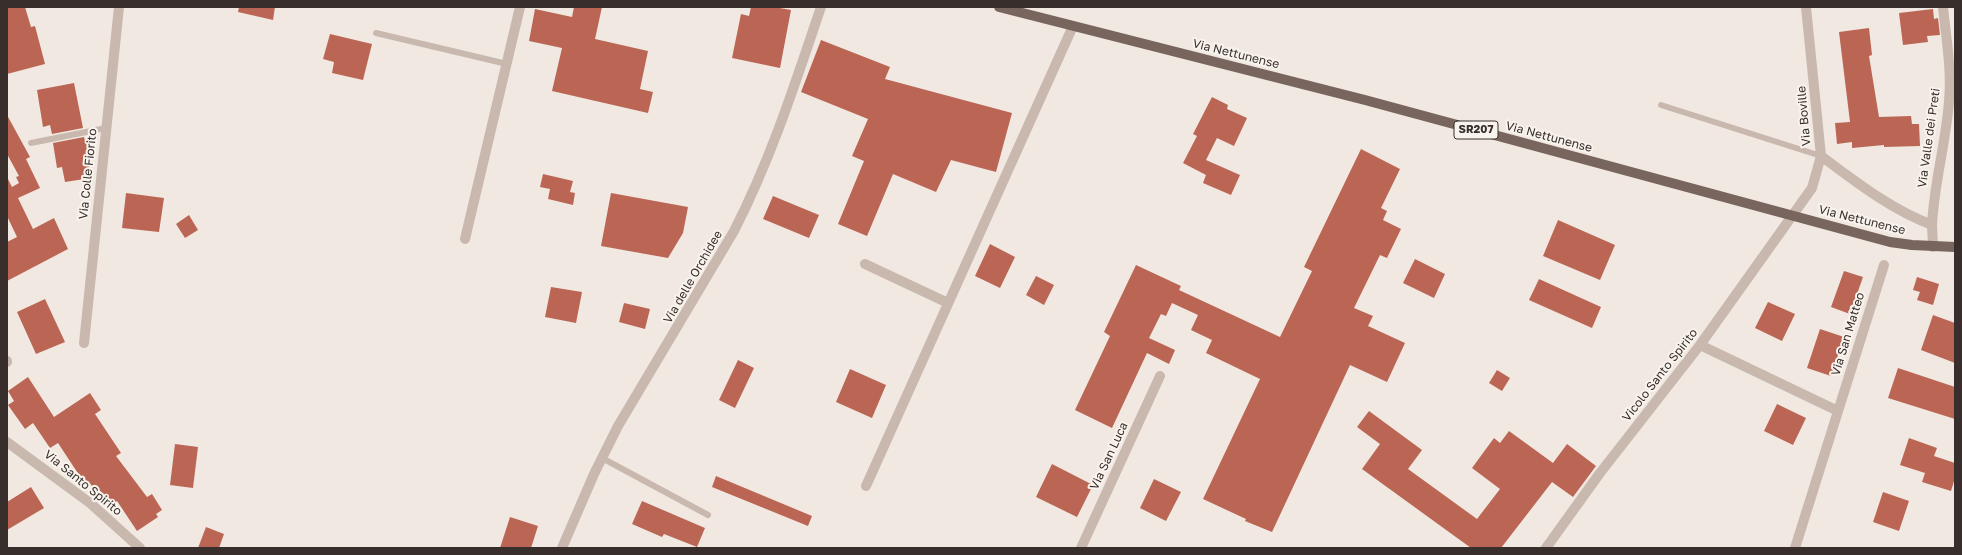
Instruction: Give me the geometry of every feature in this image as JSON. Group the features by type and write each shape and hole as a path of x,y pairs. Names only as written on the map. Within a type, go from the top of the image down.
{"main road":[{"name":"Via Nettunense","path":"999,7 1365,100 1890,242 1955,247"}],"street":[{"name":"Via Colle Fiorito","path":"84,343 119,7"},
{"path":"466,239 520,7"},
{"name":"Via delle Orchidee","path":"562,548 618,426 734,231 752,196 782,124 821,7"},
{"name":"Via Boville","path":"1791,215 1812,188 1820,156 1806,7"},
{"name":"Via Valle dei Preti","path":"1933,246 1932,225 1934,196 1949,101 1950,73 1943,7"},
{"path":"866,486 1073,26"},
{"path":"1820,156 1888,204 1906,215 1932,225"},
{"name":"Vicolo Santo Spirito","path":"1546,548 1600,473 1700,345 1791,215"},
{"path":"865,264 948,303"},
{"name":"Via San Matteo","path":"1795,548 1884,265"},
{"path":"1700,345 1838,412"},
{"name":"Via San Luca","path":"1081,548 1160,376"},
{"name":"Via Santo Spirito","path":"7,442 90,503 140,548"}],"lane":[{"path":"376,33 507,64"},
{"path":"1661,105 1820,156"},
{"path":"31,144 106,128"},
{"path":"602,458 708,515"}],"building":[{"path":"7,7 25,7 31,27 35,26 45,64 7,74"},
{"path":"239,7 275,7 273,20 238,12"},
{"path":"574,7 602,7 595,39 648,51 640,89 653,92 648,113 552,91 562,48 529,41 535,9 572,17"},
{"path":"751,7 774,7 791,10 780,68 732,58 741,14 749,16"},
{"path":"1933,9 1934,19 1938,18 1940,35 1927,36 1928,42 1903,45 1899,13"},
{"path":"1869,28 1872,55 1869,56 1879,117 1911,116 1912,124 1919,124 1920,146 1884,147 1884,145 1852,148 1852,142 1837,144 1835,123 1850,122 1839,32"},
{"path":"330,34 372,44 363,80 332,73 334,62 323,59"},
{"path":"821,40 890,67 885,79 1012,113 996,172 951,160 936,192 893,174 867,236 838,224 864,161 852,156 868,119 801,92"},
{"path":"74,83 83,128 52,134 50,125 43,127 37,90"},
{"path":"1212,97 1228,105 1227,109 1247,118 1234,146 1217,138 1206,160 1240,175 1231,195 1203,183 1206,175 1183,163 1197,136 1193,134"},
{"path":"7,115 30,157 26,159 40,188 18,198 33,229 54,218 68,249 7,281 7,242 17,237 7,216 7,177 12,187 19,183 16,177 19,176 7,154"},
{"path":"84,137 85,141 90,140 93,157 88,158 91,178 65,182 62,167 57,168 53,143"},
{"path":"1361,149 1400,169 1381,208 1387,211 1383,220 1401,229 1387,258 1380,255 1354,308 1373,316 1368,326 1405,343 1387,382 1350,365 1272,532 1245,521 1246,519 1203,499 1260,379 1206,353 1212,340 1191,330 1198,315 1172,303 1166,316 1161,314 1149,338 1175,350 1169,364 1147,353 1112,428 1075,410 1110,336 1104,332 1136,265 1181,286 1179,290 1280,337 1312,271 1304,267"},
{"path":"543,174 573,181 570,192 575,193 573,205 548,199 550,189 540,187"},
{"path":"126,193 164,198 159,232 122,228"},
{"path":"611,193 688,207 683,233 668,258 601,246"},
{"path":"773,196 819,215 809,238 763,219"},
{"path":"189,215 198,230 185,238 176,224"},
{"path":"1558,220 1615,245 1600,280 1543,256"},
{"path":"990,244 1015,257 1000,288 975,276"},
{"path":"1415,259 1445,274 1434,298 1403,283"},
{"path":"1844,271 1863,277 1850,314 1831,307"},
{"path":"1036,276 1054,285 1044,305 1026,295"},
{"path":"1917,277 1939,284 1933,305 1917,300 1920,292 1913,290"},
{"path":"1539,279 1601,307 1592,328 1529,300"},
{"path":"551,287 582,292 576,323 545,317"},
{"path":"45,299 65,342 36,354 17,312"},
{"path":"1768,302 1795,314 1782,341 1755,328"},
{"path":"624,303 650,309 645,329 619,322"},
{"path":"1933,315 1955,323 1955,363 1921,350"},
{"path":"1820,329 1844,337 1831,376 1807,368"},
{"path":"738,360 754,368 735,408 719,400"},
{"path":"1898,368 1955,387 1955,419 1888,398"},
{"path":"850,369 886,385 872,418 836,402"},
{"path":"1497,370 1510,378 1502,391 1489,383"},
{"path":"28,377 54,417 90,393 101,410 95,414 121,453 116,456 147,497 152,494 162,510 156,514 158,517 137,531 117,501 109,508 88,481 85,484 58,443 50,448 33,423 25,429 8,405 14,401 8,391"},
{"path":"1777,404 1806,418 1793,445 1764,431"},
{"path":"1369,411 1422,450 1408,469 1477,519 1500,489 1472,468 1494,438 1500,443 1509,431 1553,463 1567,444 1596,466 1573,497 1552,482 1501,548 1471,548 1362,469 1380,444 1357,427"},
{"path":"1909,438 1937,448 1934,456 1955,463 1955,478 1951,491 1922,482 1925,473 1900,465"},
{"path":"175,444 198,447 193,488 170,485"},
{"path":"1052,464 1093,485 1077,517 1036,497"},
{"path":"716,476 812,516 808,526 712,487"},
{"path":"1154,479 1181,492 1166,521 1140,508"},
{"path":"31,487 44,508 7,530 7,502"},
{"path":"1883,492 1909,501 1899,531 1873,522"},
{"path":"642,501 705,528 697,547 664,534 662,537 632,524"},
{"path":"510,517 538,526 531,548 500,548"},
{"path":"206,527 224,534 219,548 198,548"}]}
